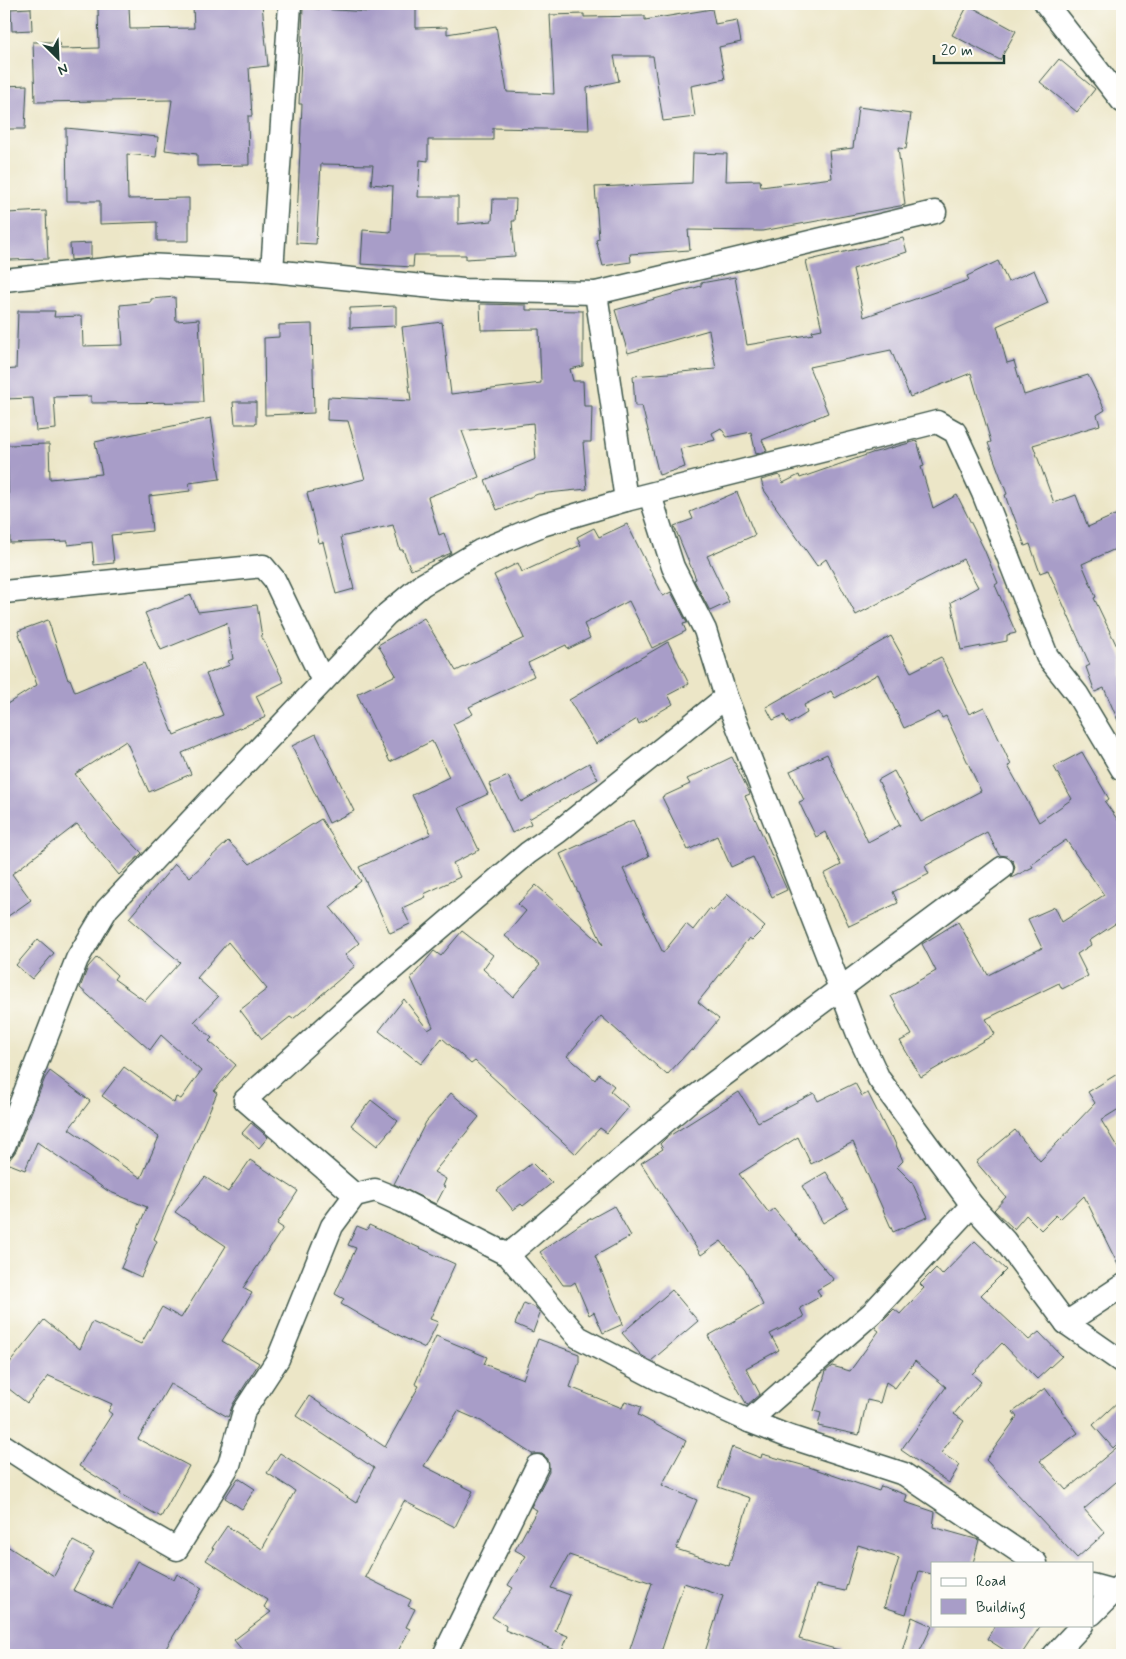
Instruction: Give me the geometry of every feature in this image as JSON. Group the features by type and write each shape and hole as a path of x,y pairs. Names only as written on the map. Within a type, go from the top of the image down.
{"street":[{"path":"272,271 290,4"},
{"path":"1046,4 1122,101"},
{"path":"4,280 145,265 272,271 463,290 596,293 935,212"},
{"path":"596,293 626,500"},
{"path":"4,1146 77,959 107,909 387,614 422,585 480,551 542,525 626,500 937,422 955,432 983,493 1047,656 1076,694 1122,769"},
{"path":"650,495 673,567 705,630 726,697 858,1034 879,1079 972,1206 1005,1241 1066,1323 1122,1362"},
{"path":"4,592 263,566 274,580 323,681"},
{"path":"355,1195 245,1100 348,1006 528,853 558,832 726,697"},
{"path":"508,1255 692,1099 1002,868"},
{"path":"4,1446 61,1483 177,1549 229,1465 244,1411 278,1359 332,1226 355,1195 375,1190 402,1201 508,1255 578,1337 660,1380 749,1421 786,1436 904,1474 1035,1562"},
{"path":"749,1421 872,1313 972,1206"},
{"path":"1066,1323 1122,1286"},
{"path":"444,1655 537,1466"},
{"path":"1094,1586 1118,1587"},
{"path":"1094,1612 1118,1587"},
{"path":"1054,1655 1081,1626"}],"building":[{"path":"262,4 268,66 249,68 252,116 248,116 249,165 197,166 197,154 165,150 172,100 35,102 33,42 60,42 61,49 99,48 98,7 129,6 130,29 194,28 193,6"},
{"path":"968,5 1016,31 1000,60 952,35"},
{"path":"370,6 416,6 416,28 447,27 447,34 496,26 507,92 554,94 550,15 584,14 584,17 645,16 645,20 712,9 715,24 737,20 741,42 719,47 725,79 691,86 695,117 663,121 653,56 614,56 619,81 587,88 589,130 493,128 493,140 428,140 428,161 420,160 418,197 458,197 458,224 492,221 493,199 516,199 515,221 512,221 515,256 466,259 466,255 414,255 413,267 361,264 363,230 391,232 393,186 371,184 373,165 321,164 316,244 296,243 302,104 299,104 303,8 369,12"},
{"path":"31,8 32,30 12,31 11,9"},
{"path":"1059,59 1095,89 1077,112 1040,82"},
{"path":"27,85 25,129 4,129 4,86"},
{"path":"858,107 911,114 906,149 898,148 905,205 762,231 688,230 690,250 630,254 631,262 603,266 596,240 599,239 595,187 692,183 693,153 727,154 726,181 760,180 761,187 832,178 829,151 853,148"},
{"path":"66,128 158,137 156,157 127,154 128,199 189,198 189,241 157,241 157,222 100,224 100,201 67,201"},
{"path":"46,211 48,259 9,260 7,213"},
{"path":"903,238 907,252 853,269 864,317 969,280 967,276 998,261 1008,282 1034,270 1048,303 997,326 1007,363 1014,361 1024,395 1088,375 1105,410 1097,415 1100,425 1033,445 1054,503 1076,495 1088,527 1122,512 1122,546 1082,564 1096,597 1094,598 1122,657 1122,730 1104,688 1095,692 1086,667 1090,665 1048,570 1040,573 1030,544 1025,546 1012,515 1005,495 1007,494 988,443 991,442 971,373 910,397 891,350 809,367 828,413 762,440 767,451 756,454 751,432 727,437 721,428 712,433 715,440 680,449 685,467 659,475 642,406 635,406 633,376 716,369 709,330 628,353 615,310 701,286 701,283 735,277 747,345 813,334 812,331 822,329 806,261"},
{"path":"91,243 91,258 71,260 70,244"},
{"path":"175,297 176,321 199,319 203,402 91,403 91,396 54,397 56,429 36,431 33,398 4,399 4,370 16,369 18,311 55,311 54,317 82,316 83,346 123,345 120,305"},
{"path":"480,304 526,305 526,310 583,311 583,366 570,369 573,381 583,381 584,406 592,406 591,442 583,442 587,489 538,494 497,510 485,480 536,459 533,423 462,431 479,477 428,497 439,535 444,533 451,553 411,570 403,550 400,550 393,525 341,537 354,589 336,594 323,542 319,543 307,493 365,479 348,421 327,420 328,397 411,401 402,327 442,322 451,394 541,383 539,329 481,330"},
{"path":"396,306 396,326 350,328 350,308"},
{"path":"312,324 314,413 265,415 264,338 279,337 279,325"},
{"path":"233,402 256,402 256,424 235,424"},
{"path":"211,418 220,479 189,483 190,491 149,496 152,531 111,535 114,563 94,565 92,542 68,545 68,541 10,543 7,445 49,444 50,479 102,474 95,442"},
{"path":"917,441 924,466 921,467 933,508 957,495 984,549 998,583 995,585 1016,633 1007,635 1007,641 961,650 951,602 978,587 963,559 856,615 826,559 817,566 764,490 761,480 779,475 783,483 799,475 800,478 872,453"},
{"path":"737,492 755,535 707,556 729,602 710,611 694,580 696,579 674,526 693,519 690,512"},
{"path":"627,524 663,596 671,592 687,623 683,624 686,631 652,648 629,601 584,624 590,638 568,649 566,645 528,663 534,676 469,707 473,714 453,724 488,794 459,808 479,850 453,863 460,877 424,894 426,897 402,908 410,924 390,933 359,867 431,834 412,795 449,777 432,741 390,762 357,694 396,675 378,645 424,618 456,671 524,638 494,575 518,563 522,572 581,545 577,537 594,528 599,537"},
{"path":"191,595 198,612 257,605 262,637 284,682 256,696 266,717 182,753 191,774 149,792 126,741 75,774 115,825 142,853 119,875 77,824 12,874 31,900 4,919 4,706 37,685 18,631 48,620 68,680 70,679 75,692 144,663 174,735 223,715 206,674 230,665 228,661 233,659 227,623 161,650 145,613"},
{"path":"891,636 911,672 941,657 969,714 984,707 1011,765 1008,766 1039,822 1072,799 1054,767 1082,752 1109,799 1105,802 1122,826 1122,922 1121,920 1089,941 1091,945 1077,954 1088,976 1062,989 1059,983 986,1019 995,1034 921,1077 900,1041 912,1035 891,996 936,971 922,944 958,922 988,975 1042,948 1028,919 1055,907 1062,922 1104,895 1066,840 1031,864 1033,867 1011,878 1015,867 1013,861 1007,856 999,855 987,832 925,866 929,874 893,892 898,903 849,926 824,874 841,865 825,832 816,837 799,802 804,800 790,771 827,754 868,842 900,825 878,780 894,771 921,822 981,791 946,716 942,718 939,712 904,728 878,674 835,698 831,691 804,705 807,713 789,724 784,715 773,720 766,707"},
{"path":"668,642 689,684 668,695 673,704 639,724 637,719 596,744 569,700"},
{"path":"316,734 354,811 329,823 292,746"},
{"path":"732,757 750,794 745,796 787,890 772,897 753,857 731,867 717,836 688,850 662,797 690,784 687,779"},
{"path":"589,763 598,779 529,819 531,824 512,833 489,784 508,776 521,802"},
{"path":"321,819 361,881 330,907 359,943 345,955 355,966 293,1019 290,1017 262,1039 240,1010 267,989 228,942 197,978 218,997 194,1022 212,1038 209,1041 236,1065 214,1091 217,1093 154,1239 157,1241 141,1277 121,1268 147,1207 108,1191 37,1142 25,1170 7,1163 16,1151 45,1078 50,1071 90,1101 69,1129 141,1178 159,1137 102,1096 124,1067 174,1103 176,1097 181,1099 201,1071 161,1035 150,1050 80,988 88,967 97,957 117,975 114,979 145,1001 180,962 129,918 175,864 190,877 228,841 250,864"},
{"path":"633,820 649,856 623,869 663,953 686,924 693,930 710,908 713,911 728,894 765,927 752,940 749,938 698,1002 719,1019 693,1050 691,1049 667,1075 601,1016 567,1056 595,1080 599,1074 614,1086 610,1091 629,1107 607,1133 600,1128 576,1154 475,1061 471,1064 442,1038 421,1064 379,1031 404,999 428,1030 433,1027 411,978 434,951 441,956 462,931 493,955 483,969 513,997 540,965 505,936 526,911 518,904 536,885 603,945 560,854"},
{"path":"38,939 54,953 32,979 16,965"},
{"path":"1122,1071 1122,1107 1101,1120 1122,1155 1122,1273 1084,1196 1060,1219 1056,1215 1041,1230 1026,1215 1014,1229 994,1210 1006,1197 976,1162 1015,1130 1040,1161 1095,1103 1088,1092"},
{"path":"855,1083 862,1096 868,1093 890,1137 892,1136 903,1161 897,1167 912,1182 928,1217 893,1232 853,1142 811,1164 798,1137 739,1174 769,1213 774,1209 834,1280 817,1290 821,1296 800,1308 804,1317 770,1334 779,1350 746,1368 760,1394 747,1405 708,1336 763,1305 745,1270 721,1241 701,1255 641,1163 663,1149 660,1144 666,1138 739,1092 758,1122 814,1093 818,1101"},
{"path":"451,1093 479,1117 434,1172 446,1179 443,1186 445,1187 436,1204 394,1184 426,1122"},
{"path":"371,1100 398,1121 377,1146 351,1125"},
{"path":"251,1123 268,1137 259,1148 242,1133"},
{"path":"250,1160 298,1191 277,1224 283,1228 243,1288 252,1293 222,1341 259,1363 233,1404 228,1417 170,1384 138,1439 189,1466 161,1517 120,1494 121,1492 79,1466 112,1414 108,1411 112,1404 49,1376 27,1403 4,1385 4,1370 44,1320 80,1349 92,1322 141,1344 162,1307 181,1318 226,1246 175,1212 205,1177 228,1192"},
{"path":"532,1163 552,1183 523,1206 521,1204 513,1210 497,1190"},
{"path":"826,1172 848,1208 823,1223 802,1186"},
{"path":"614,1206 631,1236 595,1256 623,1324 603,1333 594,1312 589,1315 575,1282 571,1285 563,1285 540,1252 579,1225"},
{"path":"369,1225 455,1264 430,1319 438,1322 425,1348 372,1322 341,1304 344,1299 335,1294 356,1248 348,1245 357,1226 367,1230"},
{"path":"975,1241 1006,1270 981,1295 1029,1340 1039,1332 1062,1356 1037,1379 1002,1343 972,1374 981,1382 954,1414 964,1421 941,1453 960,1465 949,1483 901,1450 946,1387 915,1361 895,1388 886,1382 880,1403 867,1400 859,1435 818,1426 821,1413 814,1411 826,1371 832,1366 850,1371 879,1331 875,1328 894,1309 900,1314 924,1288 920,1284 936,1268 942,1275"},
{"path":"672,1290 698,1321 651,1361 641,1355 622,1333"},
{"path":"524,1303 536,1308 540,1313 533,1332 515,1324"},
{"path":"436,1336 487,1357 484,1364 523,1379 538,1339 579,1354 579,1362 570,1387 622,1408 625,1401 641,1407 638,1415 686,1441 662,1485 697,1500 676,1549 729,1566 750,1498 718,1487 732,1447 761,1458 762,1454 809,1467 879,1491 881,1486 907,1495 905,1502 935,1512 933,1527 979,1540 973,1562 931,1562 931,1574 919,1571 906,1614 884,1607 899,1558 858,1545 845,1591 816,1585 799,1639 839,1650 838,1655 704,1655 723,1596 684,1583 660,1655 628,1655 652,1583 569,1555 551,1588 570,1595 555,1631 568,1636 561,1653 505,1630 506,1626 492,1617 513,1588 508,1585 526,1556 515,1550 537,1510 531,1507 549,1472 548,1459 542,1454 532,1454 481,1421 458,1411 424,1466 473,1491 455,1527 404,1501 365,1577 411,1600 408,1606 415,1609 406,1627 410,1629 396,1655 246,1655 234,1640 271,1612 264,1607 268,1600 206,1560 214,1549 212,1548 227,1526 262,1549 295,1491 267,1473 280,1453 356,1503 374,1468 296,1416 309,1396 385,1447 419,1386 415,1384"},
{"path":"1045,1388 1078,1433 1040,1461 1066,1490 1122,1443 1122,1477 1084,1509 1105,1533 1077,1558 986,1460 1017,1417 1013,1412"},
{"path":"1122,1398 1122,1439 1113,1448 1093,1425"},
{"path":"238,1478 255,1489 242,1509 225,1498"},
{"path":"73,1541 94,1552 73,1590 112,1608 137,1561 174,1580 177,1574 202,1588 162,1655 14,1655 4,1648 4,1544 54,1576"},
{"path":"912,1617 932,1626 918,1655 901,1655"},
{"path":"994,1626 1040,1626 1021,1655 1012,1655 987,1639"}]}
